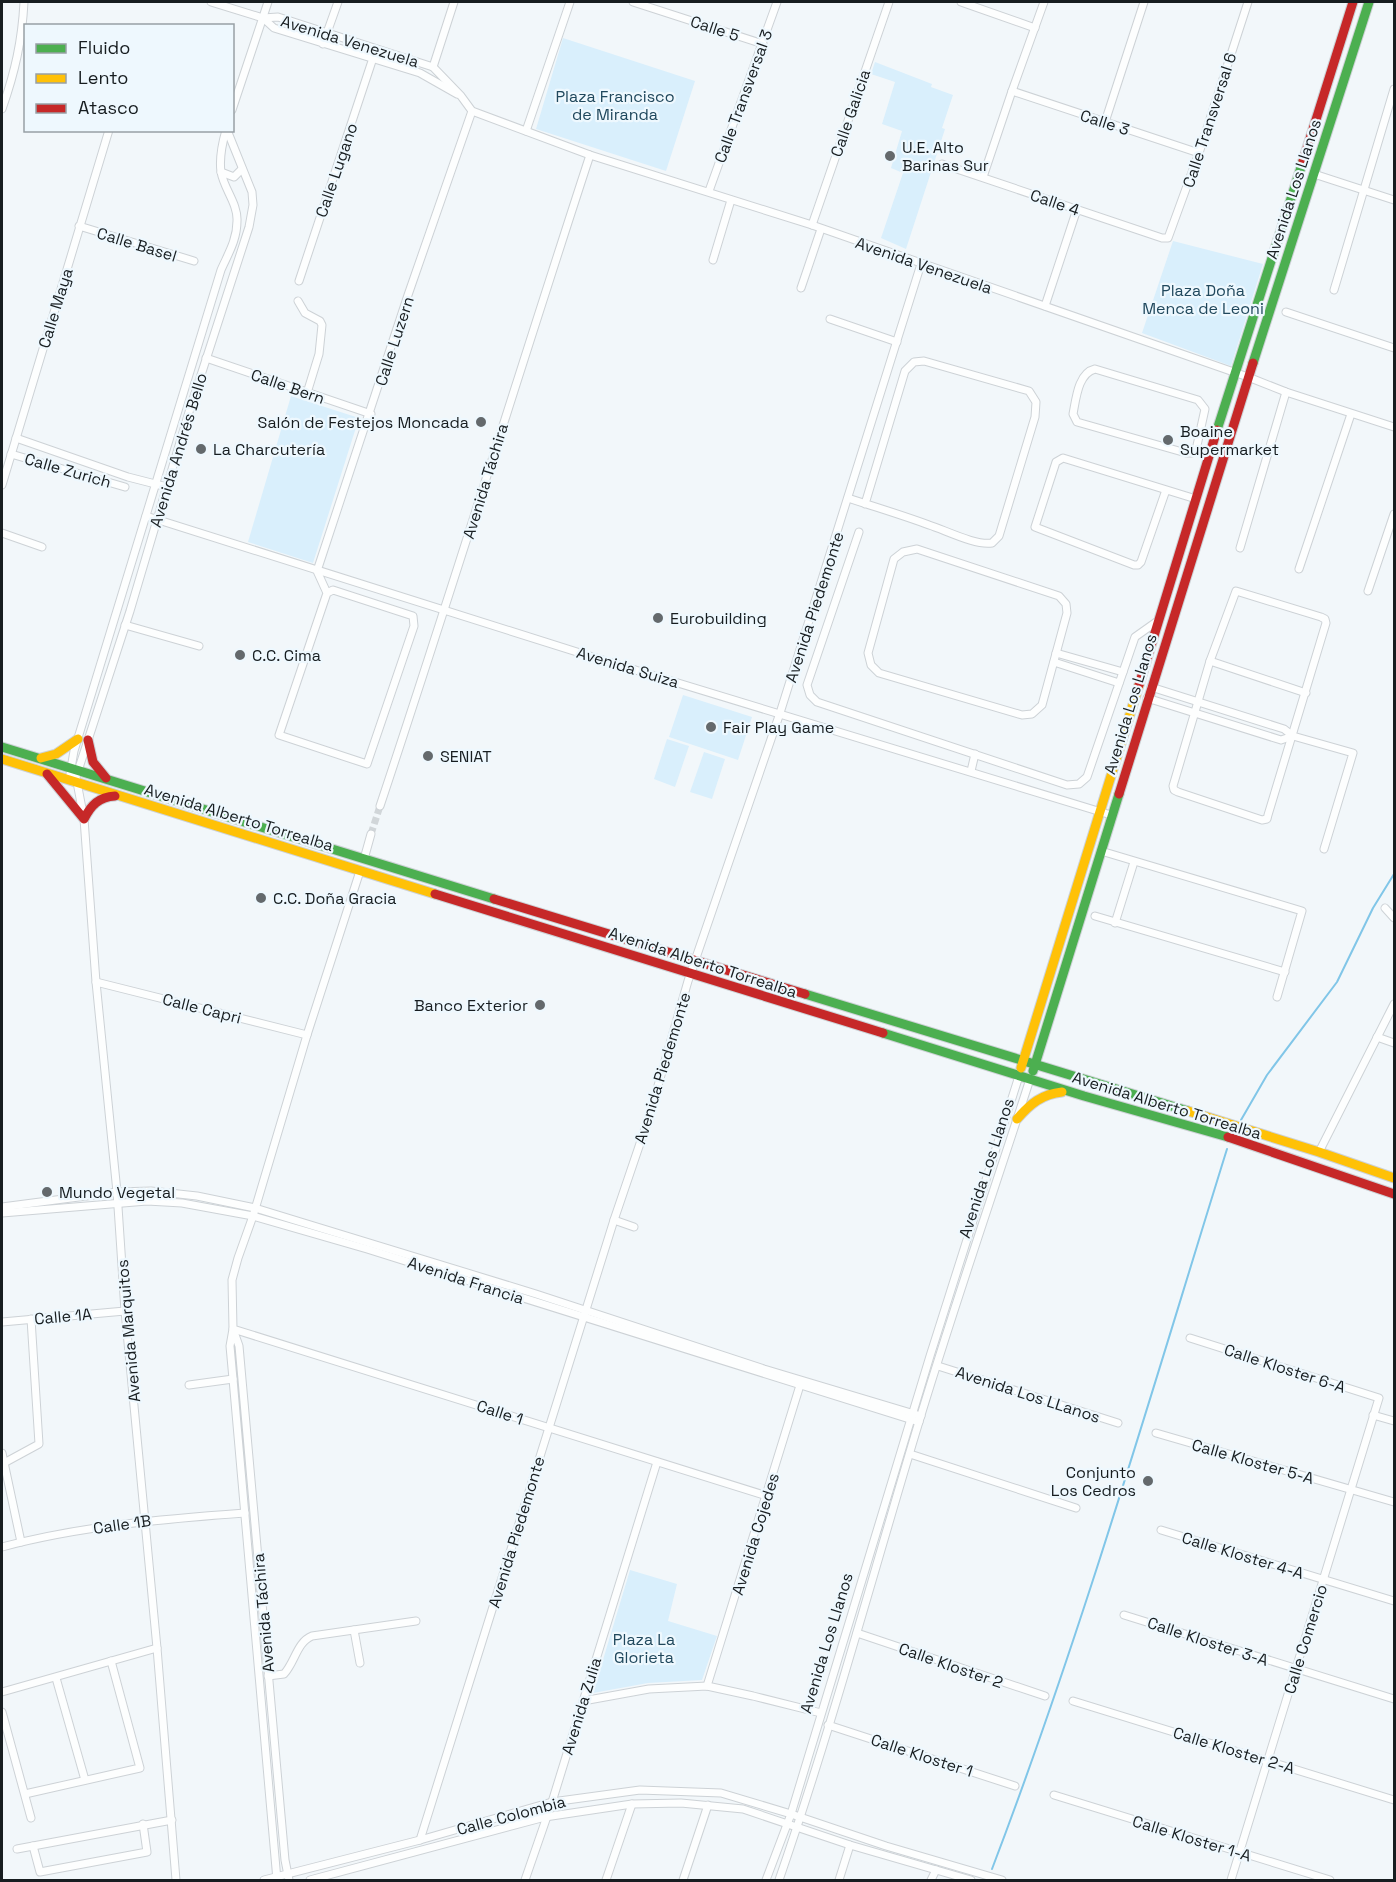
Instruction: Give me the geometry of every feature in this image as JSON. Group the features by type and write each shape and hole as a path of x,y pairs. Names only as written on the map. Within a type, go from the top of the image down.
{"main road":[{"name":"Avenida Los Llanos","path":"1019,1076 1235,373 1353,2"},
{"name":"Avenida Los Llanos","path":"1030,1079 1248,377 1369,2"},
{"path":"36,757 45,758 83,739 94,764 108,780"},
{"name":"Avenida Alberto Torrealba","path":"2,747 887,1018 1395,1178"},
{"name":"Avenida Alberto Torrealba","path":"2,759 1019,1076 1231,1138 1395,1194"},
{"path":"45,772 84,819 90,807 97,800 107,796 120,796"},
{"path":"1017,1119 1031,1103 1042,1095 1053,1092 1072,1092"}],"street":[{"path":"2,109 18,59 24,2"},
{"name":"Avenida Venezuela","path":"211,2 263,18 278,17 433,67 472,111 590,155 812,225 1286,392 1395,427"},
{"path":"234,104 268,2"},
{"path":"322,44 338,2"},
{"path":"433,67 454,2"},
{"path":"526,131 570,2"},
{"name":"Calle 5","path":"633,2 763,44"},
{"name":"Calle Transversal 3","path":"709,191 777,2"},
{"name":"Calle Galicia","path":"812,225 889,2"},
{"path":"961,2 1035,28"},
{"path":"983,177 1011,91 1044,2"},
{"path":"1105,122 1144,2"},
{"name":"Calle Transversal 6","path":"1168,238 1199,153 1248,2"},
{"name":"Avenida Venezuela","path":"263,18 274,28 420,73 460,96"},
{"name":"Calle Lugano","path":"299,281 374,58"},
{"path":"1334,290 1395,89"},
{"name":"Calle 3","path":"1011,91 1199,153"},
{"name":"Calle Luzern","path":"317,571 371,414 408,295 472,111"},
{"name":"Calle Maya","path":"2,485 109,132"},
{"name":"Avenida Andrés Bello","path":"75,782 74,770 146,516 221,270 236,234 236,213 221,172 221,147 225,132"},
{"name":"Avenida Andrés Bello","path":"83,739 125,624 251,218 252,192 227,132"},
{"name":"Avenida Táchira","path":"380,807 590,155"},
{"path":"221,158 229,156 237,158"},
{"name":"Calle 4","path":"942,164 1162,238 1168,238"},
{"path":"221,172 234,177 242,169"},
{"path":"1314,174 1395,200"},
{"path":"713,260 731,200"},
{"path":"1045,306 1077,209"},
{"name":"Calle Basel","path":"80,226 194,261"},
{"path":"801,288 821,229"},
{"name":"Avenida Piedemonte","path":"420,1840 614,1220 649,1117 690,973 780,713 921,264"},
{"path":"298,301 305,313 320,321 322,325 319,354 307,393"},
{"path":"1286,312 1395,348"},
{"path":"830,319 897,342"},
{"name":"Calle Bern","path":"206,358 371,414"},
{"path":"848,498 865,504 981,543 994,541 999,536 1017,482 1035,417 1037,406 1035,398 1029,391 924,361 911,364 905,371 865,504"},
{"path":"1095,369 1198,400 1205,409 1202,427 1196,450 1186,453 1080,424 1074,420 1072,414 1083,377 1088,371 1095,369"},
{"path":"1240,548 1286,392"},
{"path":"1299,569 1351,414"},
{"path":"1202,427 1217,431"},
{"name":"Calle Zurich","path":"16,438 128,477 167,487"},
{"name":"Calle Zurich","path":"10,454 125,487"},
{"path":"1166,490 1138,565 1035,527 1056,462 1063,458 1196,499"},
{"path":"1368,591 1395,513"},
{"name":"Avenida Suiza","path":"146,516 596,658 1111,815"},
{"path":"859,532 807,685 810,695 817,702 1067,785 1079,784 1087,777 1135,637 1159,620"},
{"path":"2,533 42,548"},
{"path":"921,549 1059,596 1066,604 1067,613 1056,653 1042,705 1036,712 1026,715 879,673 871,664 868,653 894,559 908,550 921,549"},
{"path":"317,571 327,593 279,735 367,764 414,626 413,616 333,590 327,593"},
{"path":"1236,591 1325,619 1326,623 1306,693 1267,819 1262,820 1174,790 1173,786 1197,702 1236,591"},
{"path":"125,624 199,646"},
{"path":"1056,653 1123,672"},
{"path":"1210,661 1306,693"},
{"path":"1054,662 1119,683"},
{"path":"1151,687 1284,729 1293,736 1353,753 1324,849"},
{"path":"1147,698 1281,740 1293,736"},
{"path":"970,771 975,754"},
{"name":"Avenida Marquitos","path":"75,782 84,819 96,981 117,1192 125,1311 157,1648 176,1881"},
{"path":"364,859 371,834"},
{"path":"1101,851 1302,911 1277,997"},
{"path":"1114,923 1134,862"},
{"path":"277,1879 230,1346 233,1329 232,1280 360,871"},
{"path":"1384,908 1395,918"},
{"path":"1095,916 1285,972"},
{"name":"Calle Capri","path":"96,981 307,1035"},
{"path":"1318,1152 1395,1005"},
{"path":"1377,1037 1395,1043"},
{"name":"Avenida Los Llanos","path":"766,1881 790,1814 1019,1076"},
{"name":"Avenida Los Llanos","path":"779,1881 857,1633 920,1419 1030,1079"},
{"name":"Avenida Francia","path":"2,1207 117,1192 150,1191 197,1196 912,1416"},
{"name":"Avenida Francia","path":"2,1213 147,1201 254,1212"},
{"path":"614,1220 634,1227"},
{"name":"Calle 1A","path":"2,1322 125,1311"},
{"path":"4,1464 39,1444 31,1319"},
{"name":"Avenida Táchira","path":"233,1329 239,1346 288,1877"},
{"name":"Calle 1","path":"233,1329 767,1496"},
{"name":"Calle Kloster 6-A","path":"1190,1338 1379,1398"},
{"name":"Avenida Los LLanos","path":"938,1366 1118,1423"},
{"path":"189,1385 233,1379"},
{"name":"Avenida Cojedes","path":"707,1686 801,1383"},
{"name":"Calle Comercio","path":"1231,1881 1379,1398"},
{"path":"1373,1415 1395,1421"},
{"path":"912,1416 920,1419"},
{"name":"Calle Kloster 5-A","path":"1156,1433 1395,1502"},
{"path":"2,1453 21,1542"},
{"path":"910,1454 1076,1508"},
{"name":"Avenida Zulia","path":"525,1881 552,1802 657,1462"},
{"name":"Calle 1B","path":"2,1547 103,1526 145,1520 245,1513"},
{"name":"Calle Kloster 4-A","path":"1161,1530 1395,1601"},
{"name":"Calle Kloster 3-A","path":"1124,1615 1395,1700"},
{"path":"268,1676 284,1674 293,1662 302,1641 306,1638 416,1621"},
{"path":"354,1630 360,1663"},
{"name":"Calle Kloster 2","path":"857,1633 1045,1696"},
{"path":"2,1692 157,1648"},
{"path":"25,1794 140,1768 111,1661"},
{"path":"56,1678 85,1780"},
{"path":"583,1701 649,1689 707,1686 821,1713"},
{"name":"Calle Kloster 2-A","path":"1073,1701 1395,1800"},
{"path":"2,1712 32,1818"},
{"name":"Calle Kloster 1","path":"828,1725 1015,1786"},
{"name":"Calle Colombia","path":"265,1880 288,1877 552,1802 640,1790 721,1793 1002,1881"},
{"name":"Calle Kloster 1-A","path":"1054,1795 1330,1881"},
{"name":"Calle Colombia","path":"310,1881 545,1817 632,1804 681,1803 743,1809 850,1845 970,1881"},
{"path":"606,1881 632,1804"},
{"path":"683,1881 708,1805"},
{"path":"17,1849 172,1820"},
{"path":"33,1846 40,1872 147,1852 143,1824"},
{"path":"839,1881 850,1845"},
{"path":"932,1880 936,1870"}],"green space":[{"name":"Plaza Francisco de Miranda","path":"563,38 695,81 666,171 536,129"},
{"path":"875,62 932,84 931,87 953,95 942,128 945,129 906,249 881,238 903,173 891,168 902,131 882,124 895,82 871,74"},
{"name":"Plaza Doña Menca de Leoni","path":"1173,241 1263,264 1231,366 1142,333"},
{"path":"291,396 359,418 313,563 248,542"},
{"name":"Fair Play Game","path":"683,695 752,717 738,760 669,737"},
{"path":"667,739 689,746 675,787 654,779"},
{"path":"704,752 725,759 712,799 690,792"},
{"name":"Plaza La Glorieta","path":"630,1570 677,1584 668,1621 717,1636 702,1680 648,1683 593,1693"}],"waterway":[{"path":"1241,1120 1267,1075 1337,982 1373,908 1394,874"},
{"path":"992,1869 1086,1601 1227,1149"}],"tunnel":[{"path":"371,834 380,806"}],"traffic: fast":[{"path":"1253,363 1369,2"},
{"path":"1217,430 1303,161"},
{"path":"2,747 494,899"},
{"path":"1033,1071 1119,794"},
{"path":"805,994 1188,1111"},
{"path":"883,1033 1084,1096 1228,1137"}],"traffic: slow":[{"path":"1021,1068 1139,685"},
{"path":"41,758 56,754 78,739"},
{"path":"2,759 435,894"},
{"path":"1017,1119 1037,1101 1048,1095 1062,1092"},
{"path":"1188,1111 1394,1178"}],"traffic: jam":[{"path":"1303,161 1353,2"},
{"path":"1119,794 1253,363"},
{"path":"1139,685 1217,430"},
{"path":"88,740 93,762 106,778"},
{"path":"47,774 84,819 96,803 104,798 115,796"},
{"path":"435,894 883,1033"},
{"path":"494,899 805,994"},
{"path":"1228,1137 1394,1194"}],"place":[{"name":"U.E. Alto Barinas Sur","path":"890,156"},
{"name":"Salón de Festejos Moncada","path":"481,422"},
{"name":"Boaine Supermarket","path":"1168,440"},
{"name":"La Charcutería","path":"201,449"},
{"name":"Eurobuilding","path":"658,618"},
{"name":"C.C. Cima","path":"240,655"},
{"name":"Fair Play Game","path":"711,727"},
{"name":"SENIAT","path":"428,756"},
{"name":"C.C. Doña Gracia","path":"261,898"},
{"name":"Banco Exterior","path":"540,1005"},
{"name":"Mundo Vegetal","path":"47,1192"},
{"name":"Conjunto Los Cedros","path":"1148,1481"}]}
